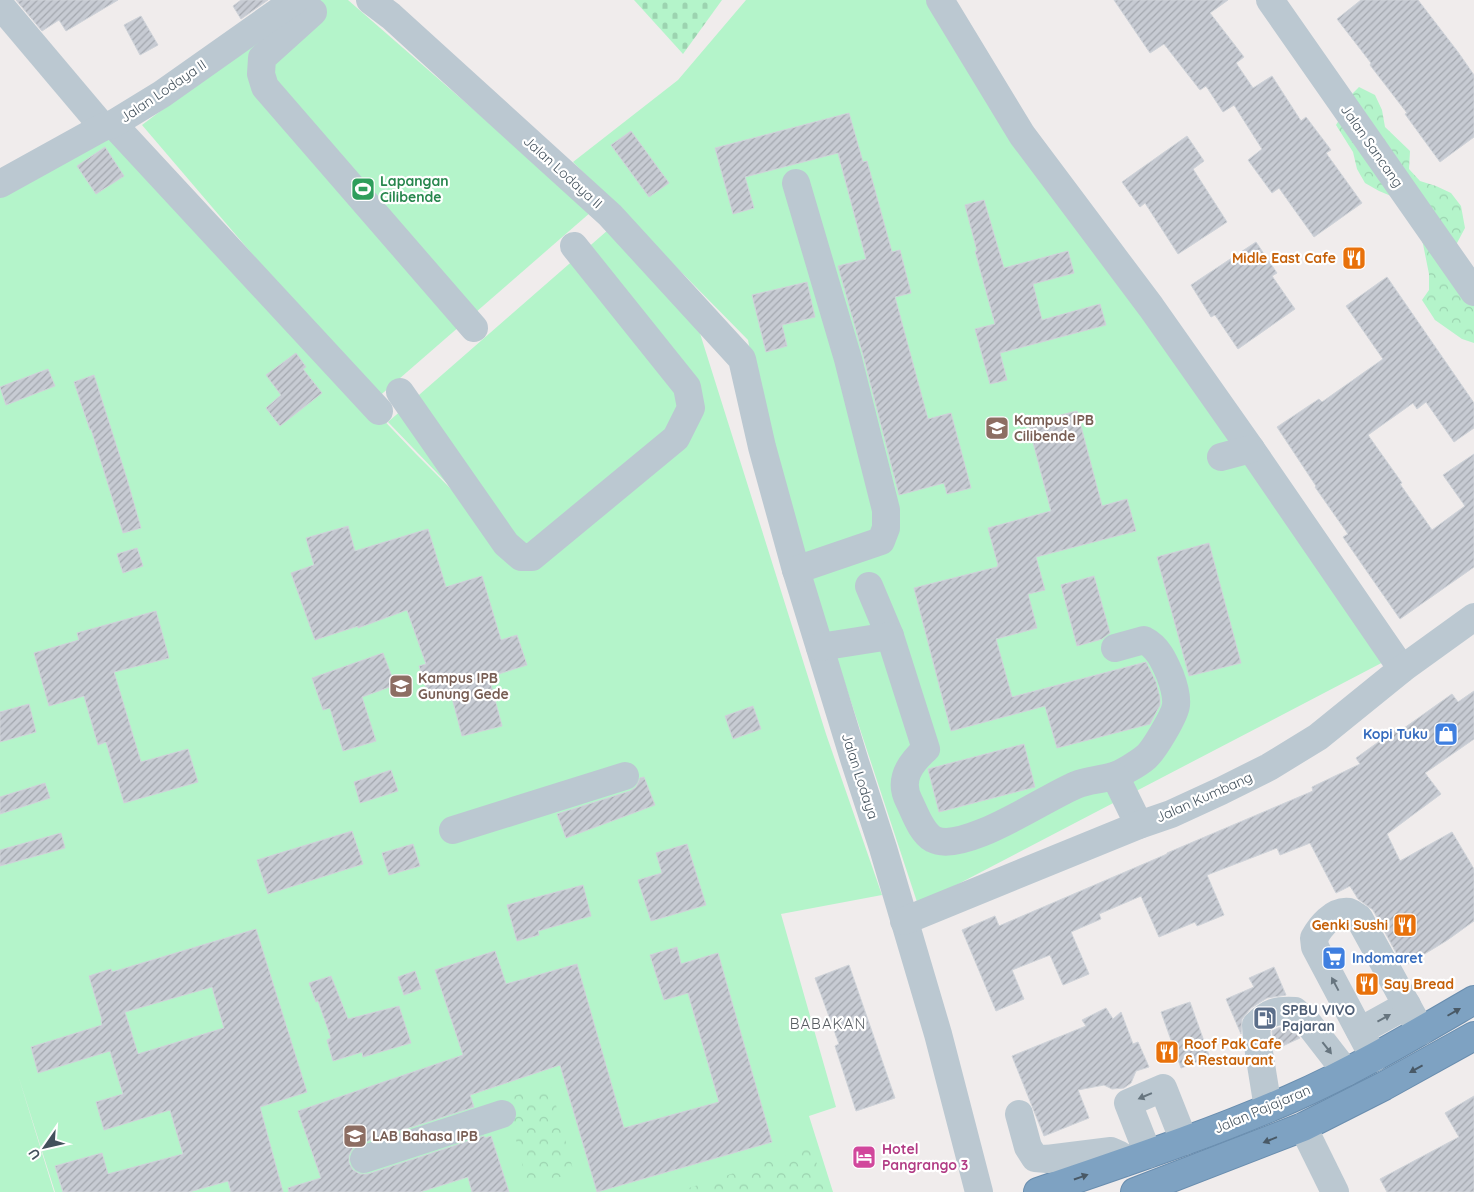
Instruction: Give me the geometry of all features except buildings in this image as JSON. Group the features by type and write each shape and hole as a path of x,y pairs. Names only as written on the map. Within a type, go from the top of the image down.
{"highway":[{"name":"Jalan Pajajaran","path":"1038,1192 1136,1158 1291,1099 1374,1058 1474,1000"},
{"path":"1135,1192 1303,1127 1384,1086 1474,1036"}],"street":[{"name":"Jalan Lodaya II","path":"370,0 398,8 610,215 742,359"},
{"path":"940,0 1022,135 1151,307 1402,669"},
{"name":"Jalan Sancang","path":"1270,0 1474,292"},
{"name":"Jalan Lodaya II","path":"0,5 108,126"},
{"name":"Jalan Lodaya II","path":"0,184 108,126 304,6"},
{"path":"304,6 262,58 261,74 265,87 474,328"},
{"path":"108,126 379,411"},
{"path":"796,183 848,359 886,510 886,528 881,540 796,570"},
{"path":"400,392 506,544 522,557 532,557 676,438 691,408 688,387 574,246"},
{"name":"Jalan Lodaya","path":"742,359 762,447 796,570 854,762 883,848 938,1034 979,1192"},
{"path":"1221,457 1251,449"},
{"path":"869,586 890,636 926,749 913,760 907,772 904,781 906,797 924,831 934,839 949,842 970,837 999,825 1077,784 1115,776 1145,758 1157,743 1176,706 1173,682 1163,660 1152,644 1144,640 1115,648"},
{"name":"Jalan Kumbang","path":"904,921 1139,825 1171,814 1269,767 1318,737 1402,669 1474,617"},
{"path":"820,647 890,636"},
{"path":"453,830 625,776"},
{"path":"1115,776 1139,825"},
{"path":"1374,1058 1315,947 1314,938 1320,928 1341,913 1350,912 1360,918 1422,1030"},
{"path":"1360,1031 1407,1005"},
{"path":"1268,1108 1256,1026 1265,1016 1279,1010 1295,1011 1308,1023 1346,1072"},
{"path":"1019,1114 1028,1147 1036,1158 1047,1159 1111,1151 1120,1156 1136,1158 1128,1103 1163,1088 1184,1140"},
{"path":"364,1159 502,1114"},
{"path":"1303,1127 1335,1192"}],"green space":[{"name":"Lapangan Cilibende","path":"307,0 348,0 591,212 376,399 142,125"},
{"path":"634,0 722,0 683,54"},
{"name":"Kampus IPB Cilibende","path":"746,0 936,0 1391,658 918,905 830,638 758,392 748,340 573,162 678,80"},
{"path":"1359,87 1375,95 1382,110 1385,127 1410,151 1409,169 1420,181 1451,193 1461,206 1465,228 1457,243 1455,261 1474,303 1474,343 1462,339 1435,320 1422,300 1429,290 1429,274 1422,239 1396,198 1365,183 1357,169 1353,152 1336,125 1344,112 1348,98"},
{"name":"Kampus IPB Gunung Gede","path":"106,130 416,454 488,526 388,422 608,230 698,327 826,734 882,895 781,914 836,1107 809,1116 833,1192 55,1192 18,1075 54,1192 0,1192 0,192"},
{"path":"551,1086 574,1173 528,1186 505,1098"},
{"path":"812,1147 825,1192 677,1192"}],"place":[{"name":"Lapangan Cilibende","path":"363,189"},
{"name":"Midle East Cafe","path":"1354,258"},
{"name":"Kampus IPB Cilibende","path":"997,428"},
{"name":"Kampus IPB Gunung Gede","path":"401,686"},
{"name":"Kopi Tuku","path":"1446,734"},
{"name":"Genki Sushi","path":"1405,925"},
{"name":"Indomaret","path":"1334,958"},
{"name":"Say Bread","path":"1367,984"},
{"name":"SPBU VIVO Pajaran","path":"1265,1018"},
{"name":"Roof Pak Cafe & Restaurant","path":"1167,1052"},
{"name":"LAB Bahasa IPB","path":"355,1136"},
{"name":"Hotel Pangrango 3","path":"864,1157"}],"district":[{"name":"BABAKAN","path":"828,1024"}]}
